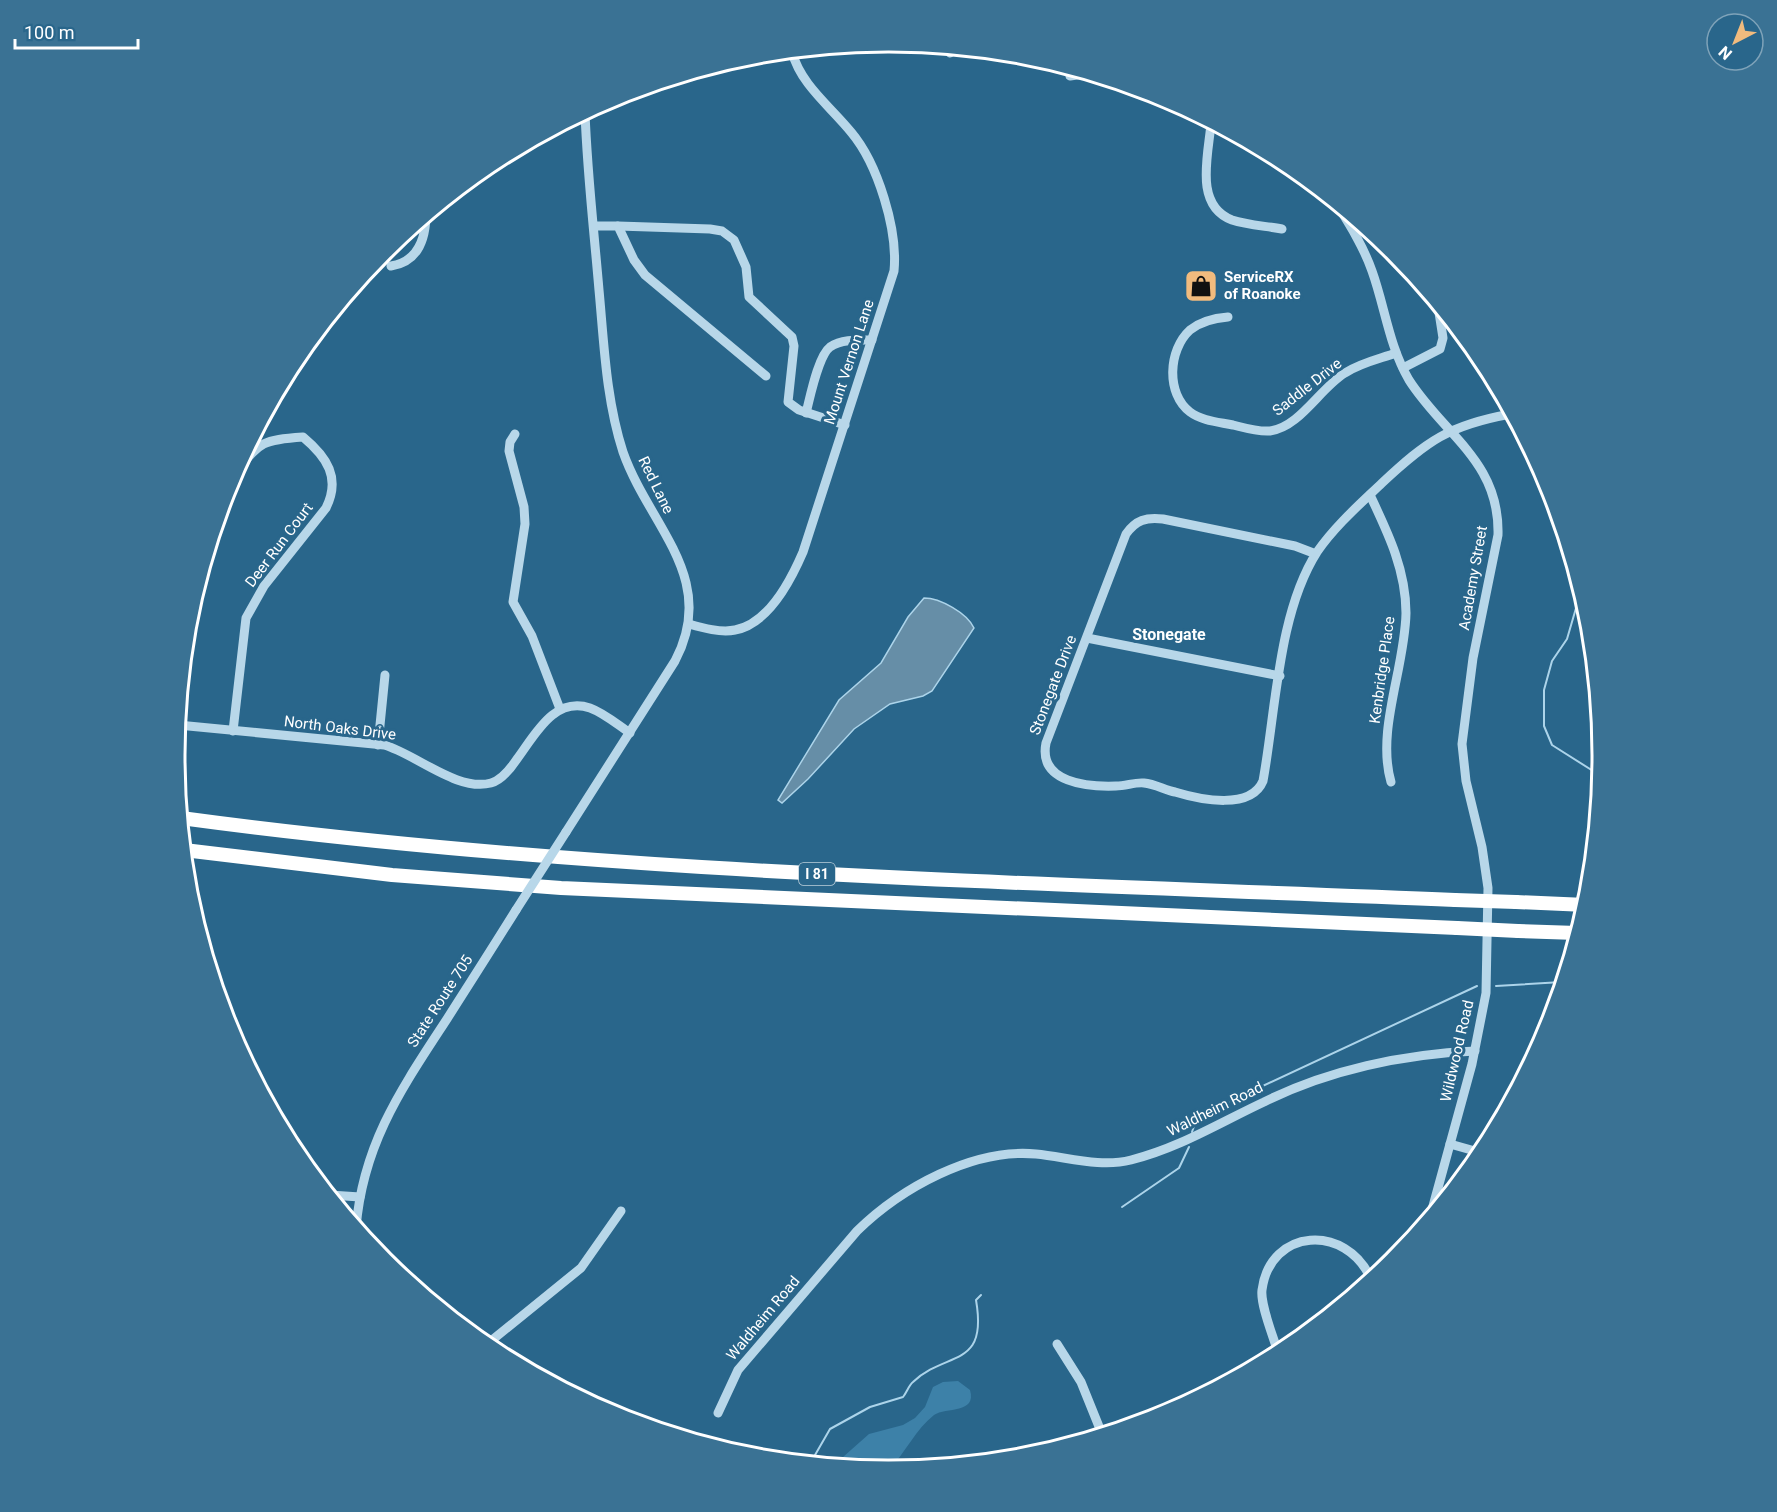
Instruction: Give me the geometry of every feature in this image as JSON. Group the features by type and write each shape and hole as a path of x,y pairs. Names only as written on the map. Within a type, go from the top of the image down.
{"highway":[{"name":"I 81","path":"188,819 411,846 660,866 1575,905"},
{"name":"I 81","path":"192,851 392,875 550,887 1569,933"}],"street":[{"name":"Mount Vernon Lane","path":"689,624 734,631 753,623 774,602 790,578 803,552 894,271 894,248 885,205 873,169 861,144 808,84 796,59"},
{"name":"Red Lane","path":"566,832 675,661 689,624 691,604 685,576 634,481 618,434 607,371 586,121"},
{"path":"1210,131 1206,179 1207,192 1214,206 1232,220 1282,229"},
{"name":"Academy Street","path":"1348,223 1369,262 1396,353 1403,368 1421,397 1470,451 1493,492 1498,519 1498,535 1473,658 1462,744 1466,781 1482,847 1488,888"},
{"path":"594,226 710,229 729,235 741,253 749,297 792,337 794,346 787,399 792,407 844,425"},
{"path":"618,226 634,261 645,274 766,376"},
{"path":"391,266 402,265 412,258 423,238 425,227"},
{"name":"Saddle Drive","path":"1228,317 1209,320 1190,330 1180,344 1173,384 1176,396 1189,411 1205,419 1260,431 1279,429 1346,372 1396,353"},
{"path":"1403,368 1440,349 1443,338 1440,320"},
{"path":"806,413 823,358 829,348 852,340 872,340"},
{"name":"Stonegate Drive","path":"1316,554 1295,546 1163,519 1144,519 1132,526 1126,534 1045,748 1050,769 1061,779 1112,786 1144,783 1178,794 1235,801 1250,797 1263,781 1291,610 1316,554 1341,523 1412,455 1450,430 1476,421 1504,415"},
{"path":"515,434 508,451 524,507 525,524 513,602 532,636 560,710 575,707 591,708 630,733"},
{"name":"Deer Run Court","path":"233,731 246,618 264,586 326,508 332,496 333,481 326,459 303,437 276,439 258,446"},
{"name":"Kenbridge Place","path":"1370,495 1395,550 1405,595 1405,629 1385,754 1391,783"},
{"path":"1087,638 1280,676"},
{"path":"378,745 385,675"},
{"name":"North Oaks Drive","path":"186,725 378,745 399,750 461,782 492,783 508,772 548,718 560,710"},
{"name":"State Route 705","path":"360,1197 372,1147 391,1106 566,832"},
{"name":"Wildwood Road","path":"1435,1199 1475,1051 1486,993 1488,888"},
{"name":"Waldheim Road","path":"718,1413 738,1370 857,1231 873,1215 933,1179 962,1167 1010,1154 1060,1156 1089,1162 1128,1161 1173,1148 1264,1101 1310,1082 1347,1071 1441,1052 1475,1051"},
{"path":"1450,1144 1471,1150"},
{"path":"340,1196 360,1197 357,1217"},
{"path":"494,1338 581,1268 621,1211"},
{"path":"1275,1343 1261,1294 1265,1274 1279,1254 1311,1239 1328,1240 1350,1250 1365,1264 1368,1270"},
{"path":"1057,1344 1081,1382 1099,1427"}],"shaded area":[{"path":"924,598 952,607 974,628 932,691 923,696 890,704 854,729 808,779 782,803 778,800 839,700 881,663 908,617"},
{"path":"958,1381 970,1390 969,1403 934,1415 897,1460 842,1458 869,1434 903,1425 915,1418 925,1407 933,1387 943,1382"}],"waterway":[{"path":"1576,609 1567,639 1552,661 1544,690 1544,726 1552,745 1591,770"},
{"path":"1496,986 1555,982"},
{"path":"1192,1132 1197,1117 1477,986"},
{"path":"1122,1207 1179,1168 1189,1147"},
{"path":"815,1455 830,1429 870,1407 903,1397 912,1383 926,1372 962,1355 970,1348 976,1337 978,1322 976,1300 981,1295"}],"place":[{"name":"ServiceRX of Roanoke","path":"1201,286"}],"district":[{"name":"Stonegate","path":"1169,634"}]}
